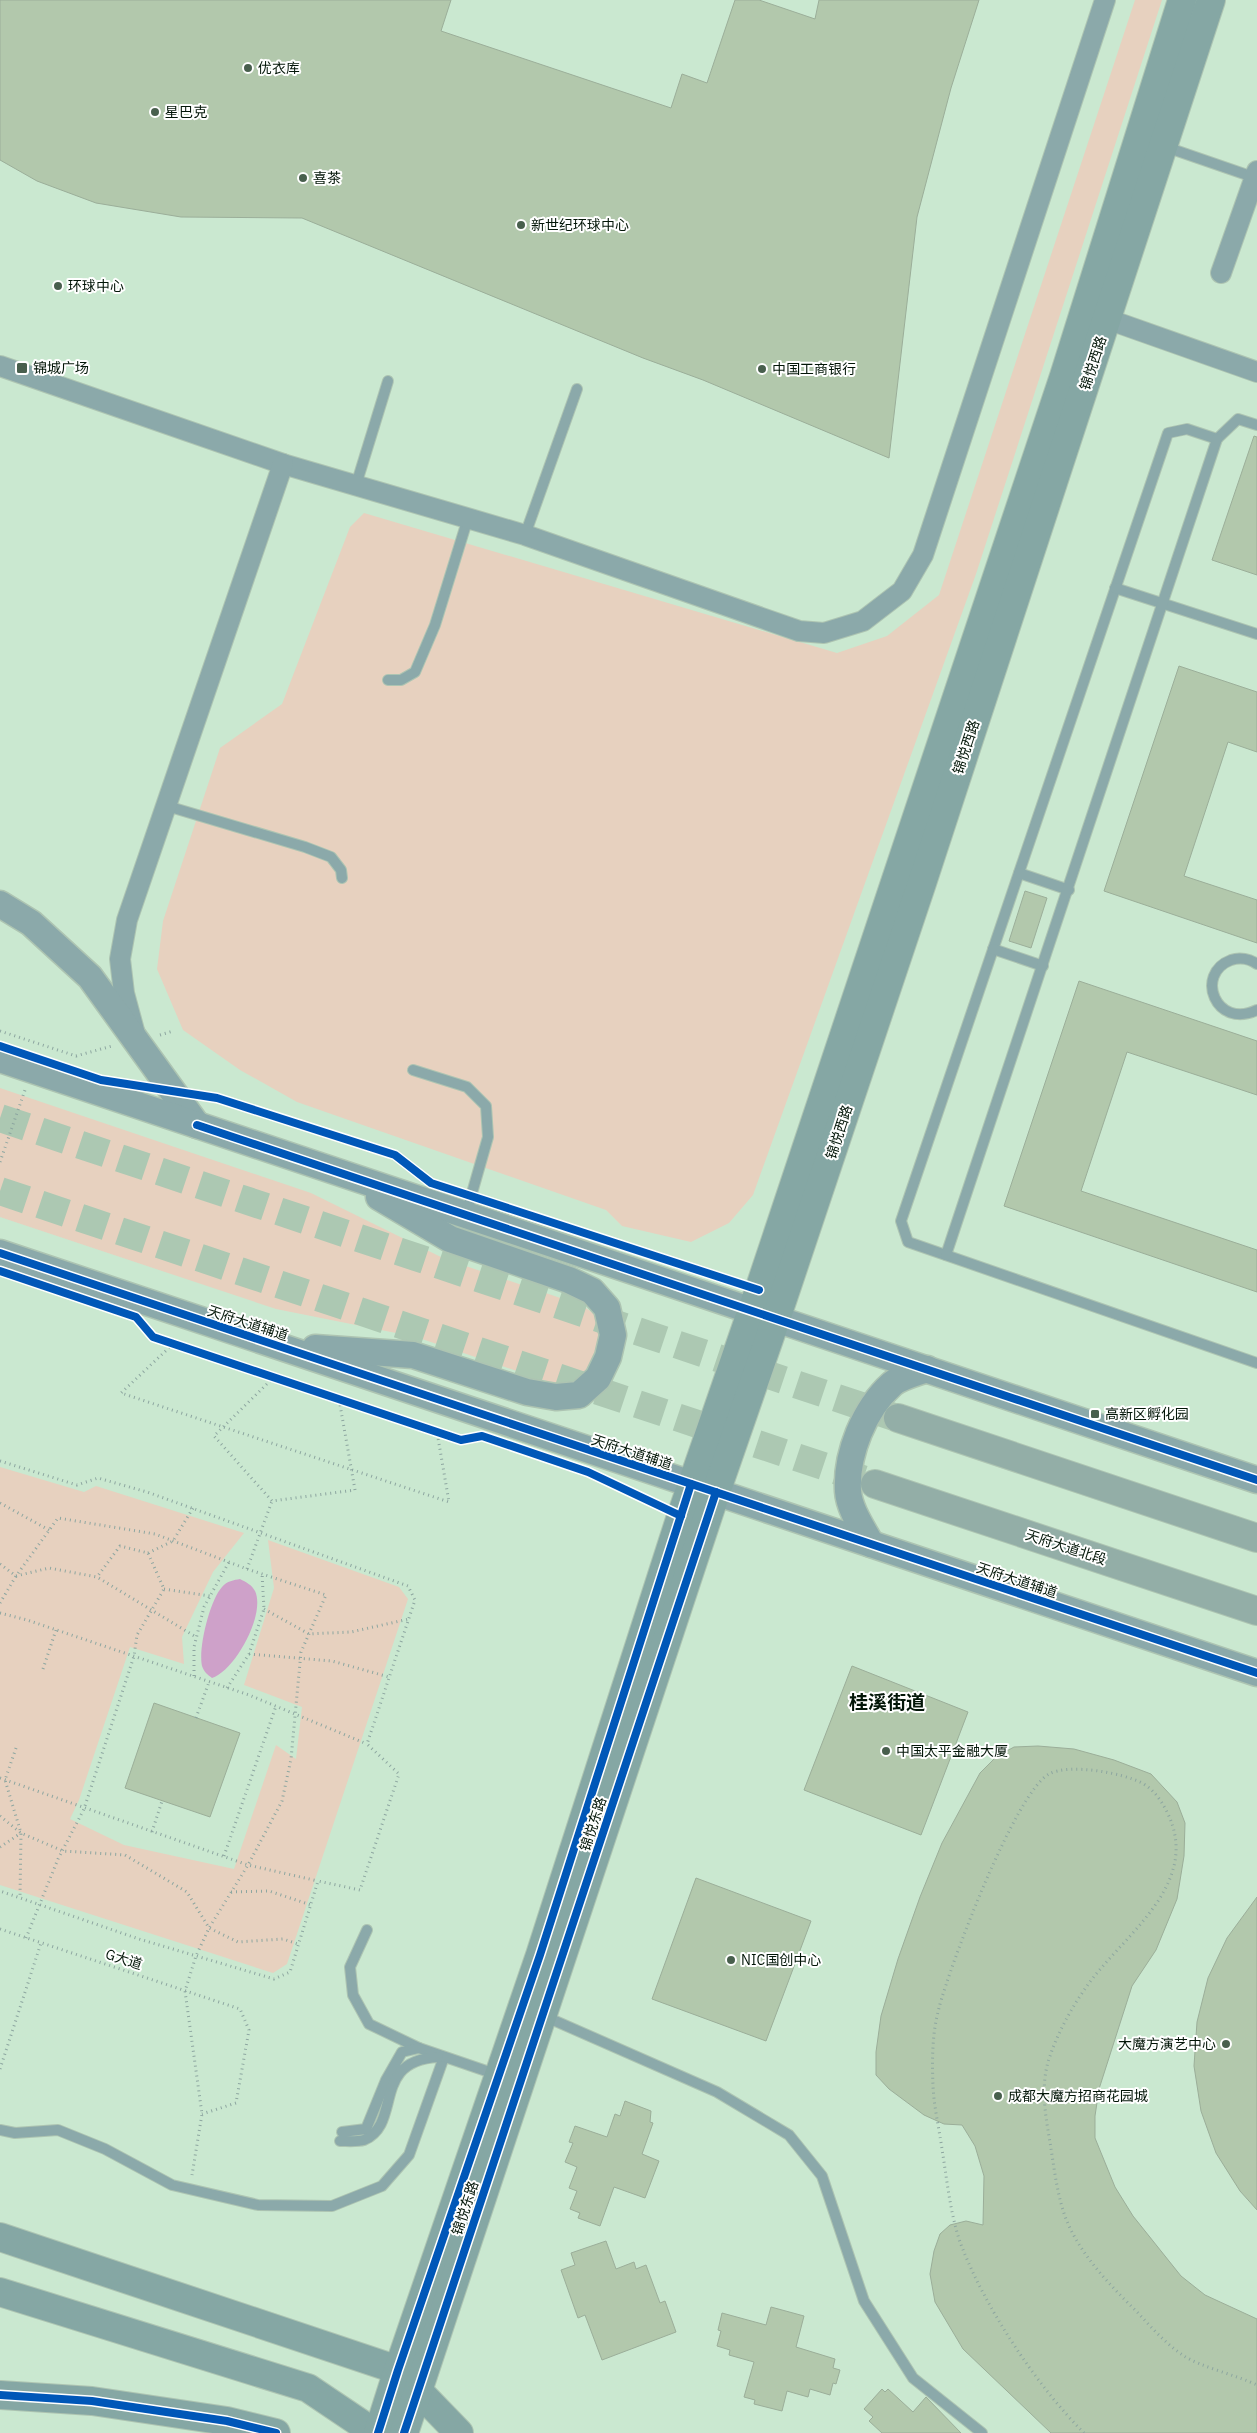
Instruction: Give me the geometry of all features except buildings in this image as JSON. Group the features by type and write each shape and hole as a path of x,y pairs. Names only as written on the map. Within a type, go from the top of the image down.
{"main road":[{"name":"锦悦西路","path":"704,1488 751,1310 1064,376 1182,0"},
{"name":"锦悦西路","path":"704,1488 776,1319 1211,0"},
{"path":"898,1418 1257,1538"},
{"name":"天府大道北段","path":"875,1484 1257,1611"},
{"name":"锦悦东路","path":"404,2433 420,2392 543,2016 704,1488"},
{"name":"锦悦东路","path":"377,2433 704,1488"},
{"path":"0,2237 398,2370 459,2433"},
{"path":"0,2292 308,2388 377,2433"},
{"path":"0,2395 92,2401 227,2421 273,2433"}],"street":[{"path":"0,366 283,464 525,535 799,631 824,633 863,621 902,591 923,556 1105,0"},
{"path":"1221,273 1256,176"},
{"path":"1107,320 1257,372"},
{"path":"137,1040 124,993 120,960 127,920 283,464"},
{"path":"0,904 31,923 90,977 197,1125"},
{"path":"0,1059 1257,1480"},
{"path":"277,1346 413,1355 527,1392 556,1397 579,1395 598,1378 608,1357 613,1335 606,1308 592,1291 570,1280 450,1239 336,1172"},
{"name":"天府大道辅道","path":"0,1253 1257,1673"},
{"path":"871,1544 857,1518 848,1493 850,1460 861,1430 875,1402 893,1382 927,1369"}],"lane":[{"path":"1162,146 1256,176"},
{"path":"356,485 388,380"},
{"path":"525,535 576,389"},
{"path":"946,1255 1164,604 1217,439 1238,419 1257,425"},
{"path":"1217,439 1187,429 1168,433 902,1221 908,1242 1257,1363"},
{"path":"388,680 402,680 415,672 435,625 468,518"},
{"path":"1115,588 1257,634"},
{"path":"167,806 305,847 331,857 341,870 342,878"},
{"path":"1019,873 1068,890"},
{"path":"993,949 1043,966"},
{"path":"1257,964 1244,959 1226,962 1213,977 1212,986 1217,1003 1231,1014 1240,1016 1257,1010"},
{"path":"413,1070 467,1088 486,1106 488,1138 466,1215"},
{"path":"367,1930 350,1967 353,1996 369,2024 419,2048 500,2075"},
{"path":"543,2016 717,2092 789,2135 822,2176 864,2301 913,2378 982,2433"},
{"path":"419,2048 402,2052 386,2080 366,2129 341,2136 363,2140 376,2131 384,2114 394,2083 406,2065 420,2058 444,2056"},
{"path":"0,2130 15,2132 58,2130 105,2150 172,2185 258,2205 332,2206 382,2186 409,2155 444,2056"}],"path":[{"path":"0,1030 76,1056 99,1050"},
{"path":"0,1162 41,1044"},
{"path":"182,1347 170,1343 121,1393 449,1502 441,1433 428,1429"},
{"path":"265,1374 283,1380"},
{"path":"272,1501 214,1436 274,1377"},
{"path":"330,1396 348,1402"},
{"path":"272,1501 355,1490 339,1399"},
{"path":"0,1461 77,1485 98,1478 193,1508 408,1586 415,1600 367,1744"},
{"path":"247,1569 272,1501"},
{"path":"0,1503 49,1530"},
{"path":"97,1577 120,1546 148,1554 172,1541 193,1508"},
{"path":"0,1603 16,1576 58,1518 155,1534 247,1569 326,1595 300,1659 291,1759 282,1801 248,1865 209,1928 196,1956 185,1991 202,2114 190,2189"},
{"path":"148,1554 164,1588"},
{"path":"194,1676 194,1647 204,1606 229,1562"},
{"path":"0,1564 16,1576"},
{"path":"16,1576 49,1568 97,1577 196,1636"},
{"path":"227,1688 249,1654 264,1609 262,1574"},
{"path":"164,1588 210,1596"},
{"path":"26,1938 38,1904 84,1809 134,1656 137,1635 164,1588"},
{"path":"264,1609 309,1634 351,1632 409,1619"},
{"path":"0,1613 194,1676 276,1706 367,1744 399,1774 360,1890 248,1865 0,1778"},
{"path":"43,1669 56,1630"},
{"path":"249,1654 332,1661 390,1677"},
{"path":"196,1718 209,1682"},
{"path":"224,1856 276,1706"},
{"path":"16,1748 5,1780 21,1833 20,1898"},
{"path":"1084,2433 1069,2418 1014,2344 982,2291 960,2240 949,2196 933,2087 933,2043 939,2008 979,1898 1003,1843 1031,1790 1050,1773 1064,1770 1087,1770 1139,1781 1154,1791 1173,1824 1177,1854 1172,1874 1152,1912 1082,1994 1059,2034 1049,2059 1044,2083 1048,2131 1065,2216 1076,2241 1105,2278 1167,2344 1189,2360 1257,2385"},
{"path":"152,1832 162,1801"},
{"path":"0,1816 21,1833 63,1851 125,1855 188,1892 209,1928 238,1942 282,1939 298,1944"},
{"path":"0,1847 21,1833"},
{"path":"0,1891 139,1939 274,1979 290,1972 318,1881"},
{"path":"231,1892 269,1891 310,1905"},
{"path":"0,1935 1,1929"},
{"path":"0,2069 41,1943"}],"shaded area":[{"path":"1135,0 1162,0 976,574 753,1195 729,1223 691,1242 622,1226 606,1210 297,1102 240,1070 183,1030 157,969 163,921 220,748 282,704 350,527 364,513 837,653 887,636 939,595"},
{"path":"0,1088 311,1193 445,1259 581,1305 599,1319 603,1326 604,1341 598,1371 564,1387 416,1337 276,1309 0,1217"},
{"path":"0,1467 84,1492 96,1486 244,1533 213,1572 182,1637 184,1664 130,1647 79,1800 70,1819 124,1845 234,1869 276,1745 296,1759 302,1707 244,1685 274,1588 268,1540 399,1587 408,1599 287,1964 273,1973 0,1885"},
{"path":"240,1579 251,1585 255,1591 257,1601 256,1613 252,1627 239,1653 230,1665 212,1678 205,1672 201,1658 203,1637 209,1613 222,1587 228,1582"}],"tunnel":[{"path":"0,1118 894,1417"},
{"path":"0,1191 871,1482"}],"cycle path":[{"path":"0,1046 101,1080 217,1098 395,1155 431,1183 759,1290"},
{"path":"197,1125 1257,1480"},
{"path":"0,1253 1257,1673"},
{"path":"0,1271 136,1317 153,1337 461,1440 482,1436 588,1472 681,1516"},
{"path":"378,2433 540,1955 691,1484"},
{"path":"404,2433 716,1492"},
{"path":"0,2395 92,2401 227,2421 276,2433"}],"place":[{"name":"优衣库","path":"248,68"},
{"name":"星巴克","path":"155,112"},
{"name":"喜茶","path":"303,178"},
{"name":"新世纪环球中心","path":"521,225"},
{"name":"环球中心","path":"58,286"},
{"name":"锦城广场","path":"22,368"},
{"name":"中国工商银行","path":"762,369"},
{"name":"高新区孵化园","path":"1095,1414"},
{"name":"中国太平金融大厦","path":"886,1751"},
{"name":"NIC国创中心","path":"731,1960"},
{"name":"大魔方演艺中心","path":"1226,2044"},
{"name":"成都大魔方招商花园城","path":"998,2096"}],"district":[{"name":"桂溪街道","path":"887,1702"}]}
